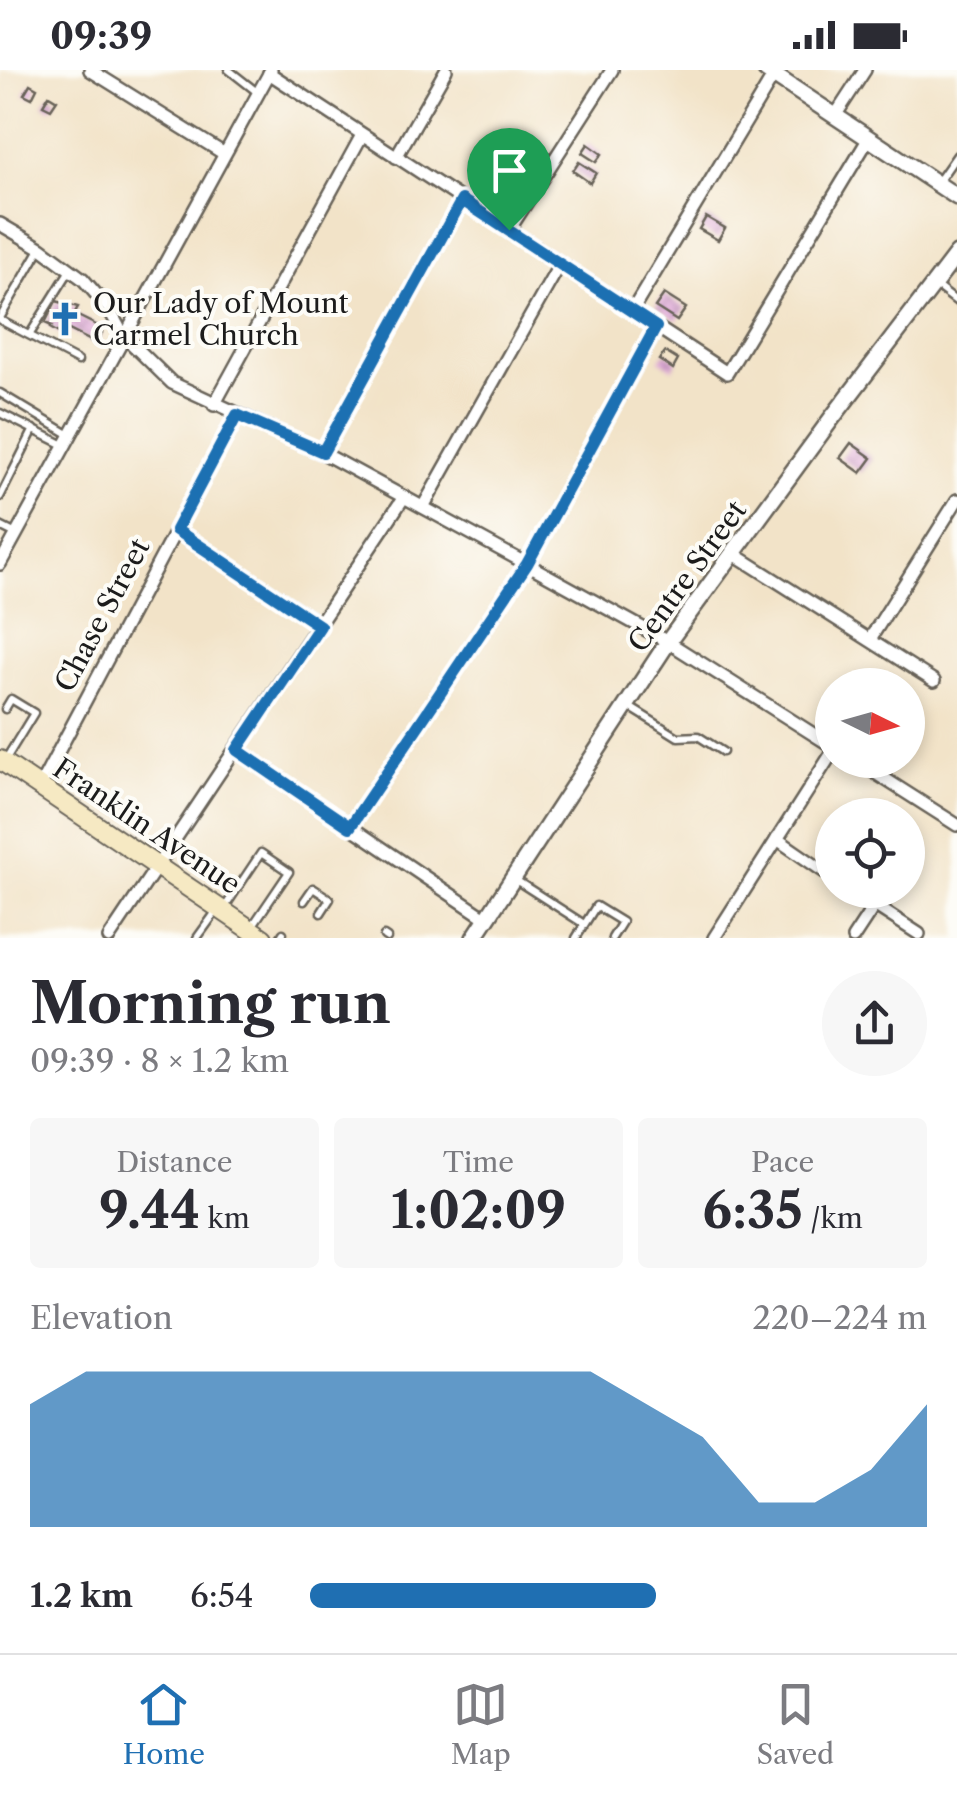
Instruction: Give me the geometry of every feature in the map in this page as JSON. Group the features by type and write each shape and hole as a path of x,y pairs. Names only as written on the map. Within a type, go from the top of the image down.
{"main road":[{"name":"Franklin Avenue","path":"2,762 257,934"}],"street":[{"path":"90,70 224,154"},
{"path":"396,157 446,70"},
{"path":"509,230 612,70"},
{"path":"835,116 865,70"},
{"path":"0,564 270,72 727,373 868,138"},
{"path":"632,311 770,73 957,197"},
{"path":"214,405 362,135"},
{"path":"323,452 462,200"},
{"path":"0,224 71,269 98,294 124,335 172,382 214,405 323,452 668,642 815,739"},
{"name":"Centre Street","path":"474,938 668,642 957,254"},
{"path":"423,507 560,264"},
{"path":"350,827 527,564 656,327"},
{"name":"Chase Street","path":"40,786 237,415"},
{"path":"114,936 404,497"},
{"path":"870,639 957,500"},
{"path":"176,530 320,626"},
{"path":"734,554 934,681"},
{"path":"237,750 487,919"},
{"path":"714,938 815,778"},
{"path":"883,778 957,825"},
{"path":"778,839 815,865"},
{"path":"853,938 873,908"},
{"path":"877,908 919,934"}],"lane":[{"path":"229,70 258,93"},
{"path":"937,183 957,155"},
{"path":"40,248 0,319 78,361"},
{"path":"30,334 71,269"},
{"path":"934,284 957,302"},
{"path":"0,393 67,440"},
{"path":"4,415 67,440"},
{"path":"0,497 34,429"},
{"path":"0,526 16,534"},
{"path":"2,762 34,712 11,699 5,709"},
{"path":"627,705 678,737 698,736 723,752"},
{"path":"198,938 261,853 289,872 257,934"},
{"path":"513,879 584,924"},
{"path":"304,902 313,888 330,899 321,912"},
{"path":"576,938 596,906 622,922 612,938"}],"building":[{"path":"30,84 37,88 32,98 24,94"},
{"path":"49,95 57,100 51,109 43,105"},
{"path":"588,144 602,154 596,162 582,153"},
{"path":"579,162 596,173 590,183 573,171"},
{"path":"706,217 725,228 718,240 699,229"},
{"path":"664,294 686,308 677,321 655,307"},
{"name":"Our Lady of Mount Carmel Church","path":"56,301 78,307 74,314 100,327 98,341 67,329 64,336 50,328 45,323"},
{"path":"665,352 678,360 673,369 659,360"},
{"path":"851,443 872,458 861,473 840,458"}],"place":[{"name":"Our Lady of Mount Carmel Church","path":"65,319"}],"route":[{"path":"462,200 509,230 656,327 527,564 350,827 237,750 320,626 176,530 237,415 323,452 462,200"}]}
